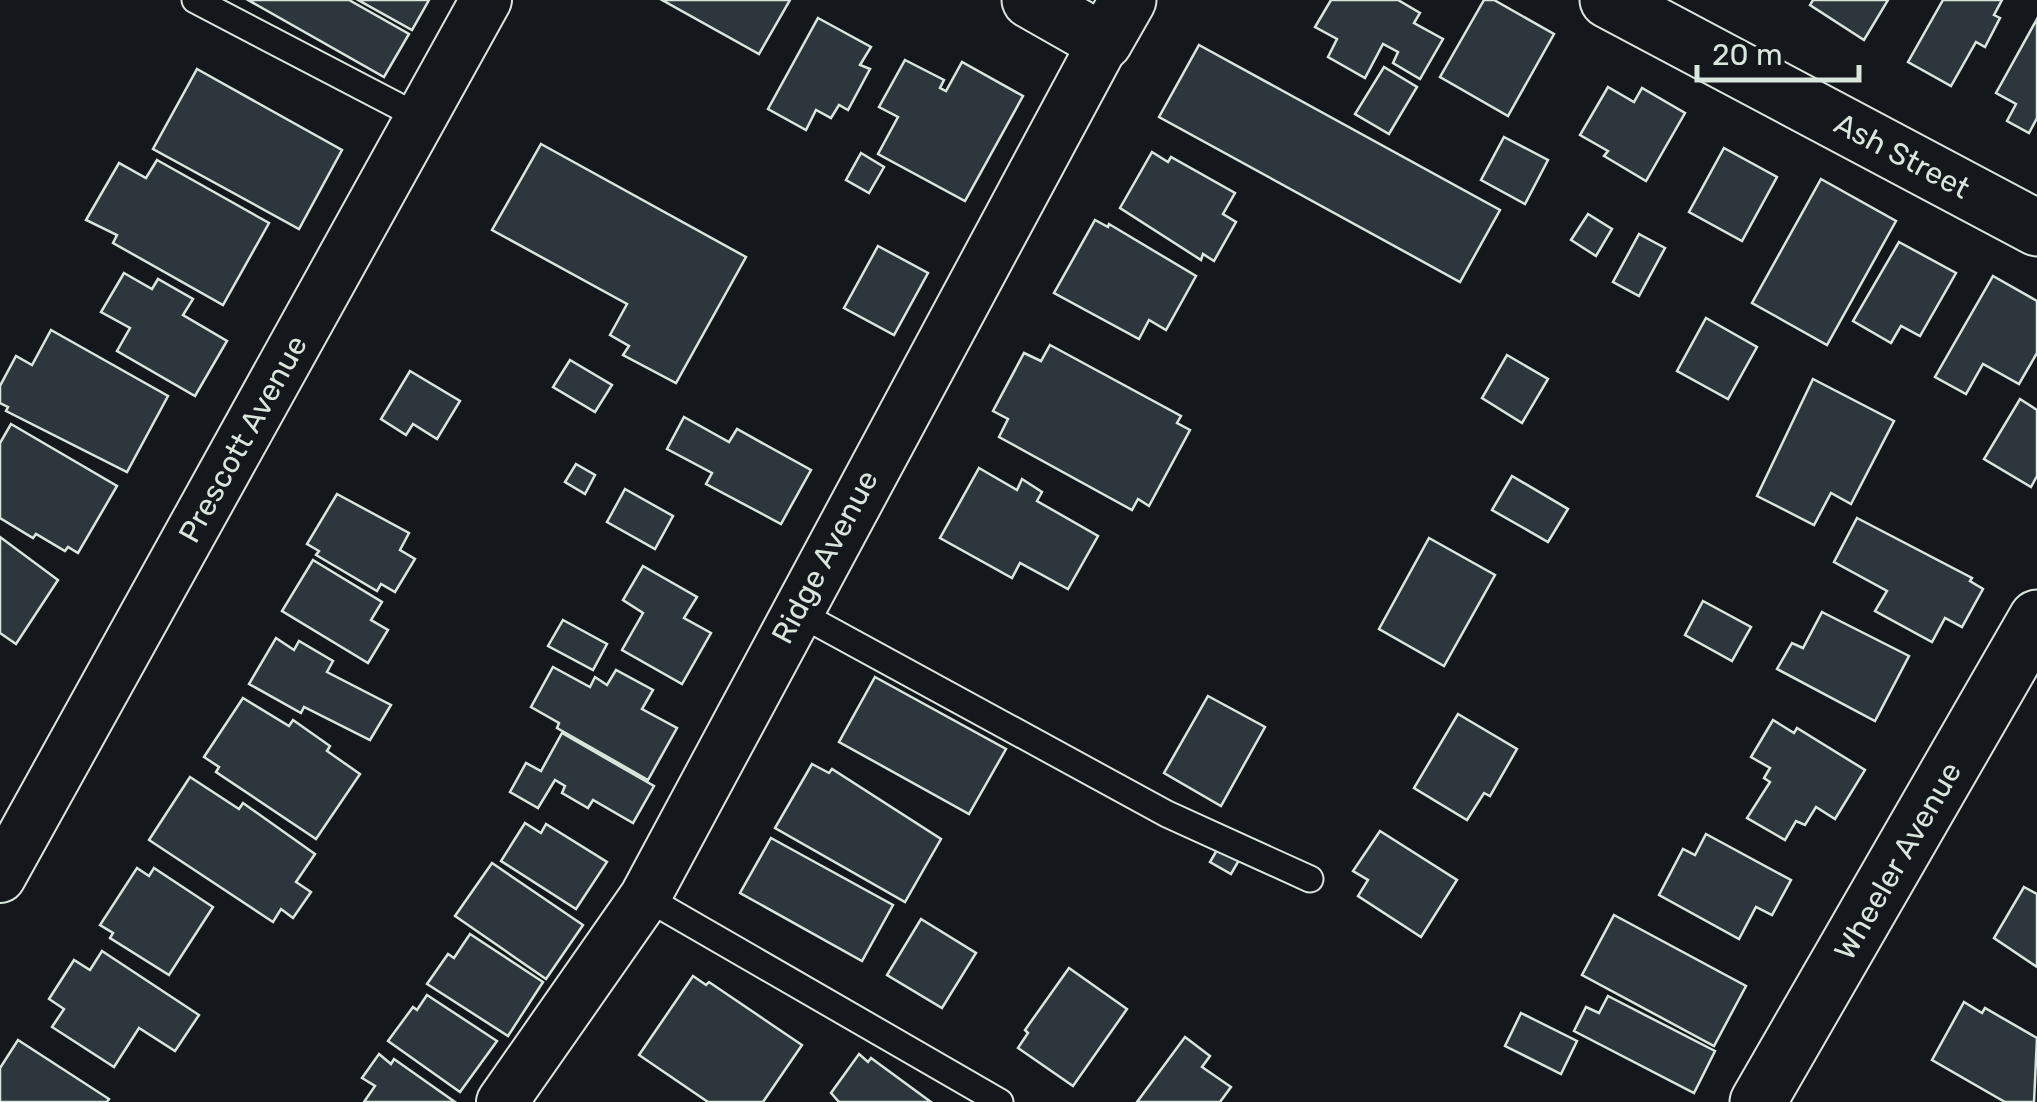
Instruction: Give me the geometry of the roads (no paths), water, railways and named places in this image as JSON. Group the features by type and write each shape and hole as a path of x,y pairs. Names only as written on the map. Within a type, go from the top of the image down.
{"street":[{"name":"Prescott Avenue","path":"0,877 486,0"},
{"path":"1030,0 1116,21"},
{"name":"Ash Street","path":"1608,0 2037,228"},
{"name":"Ridge Avenue","path":"502,1102 645,896 795,611 1116,21"},
{"name":"Wheeler Avenue","path":"1758,1102 2037,618"}],"lane":[{"path":"195,0 421,118"},
{"path":"795,611 1167,814 1310,879"},
{"path":"645,896 1000,1102"}]}
